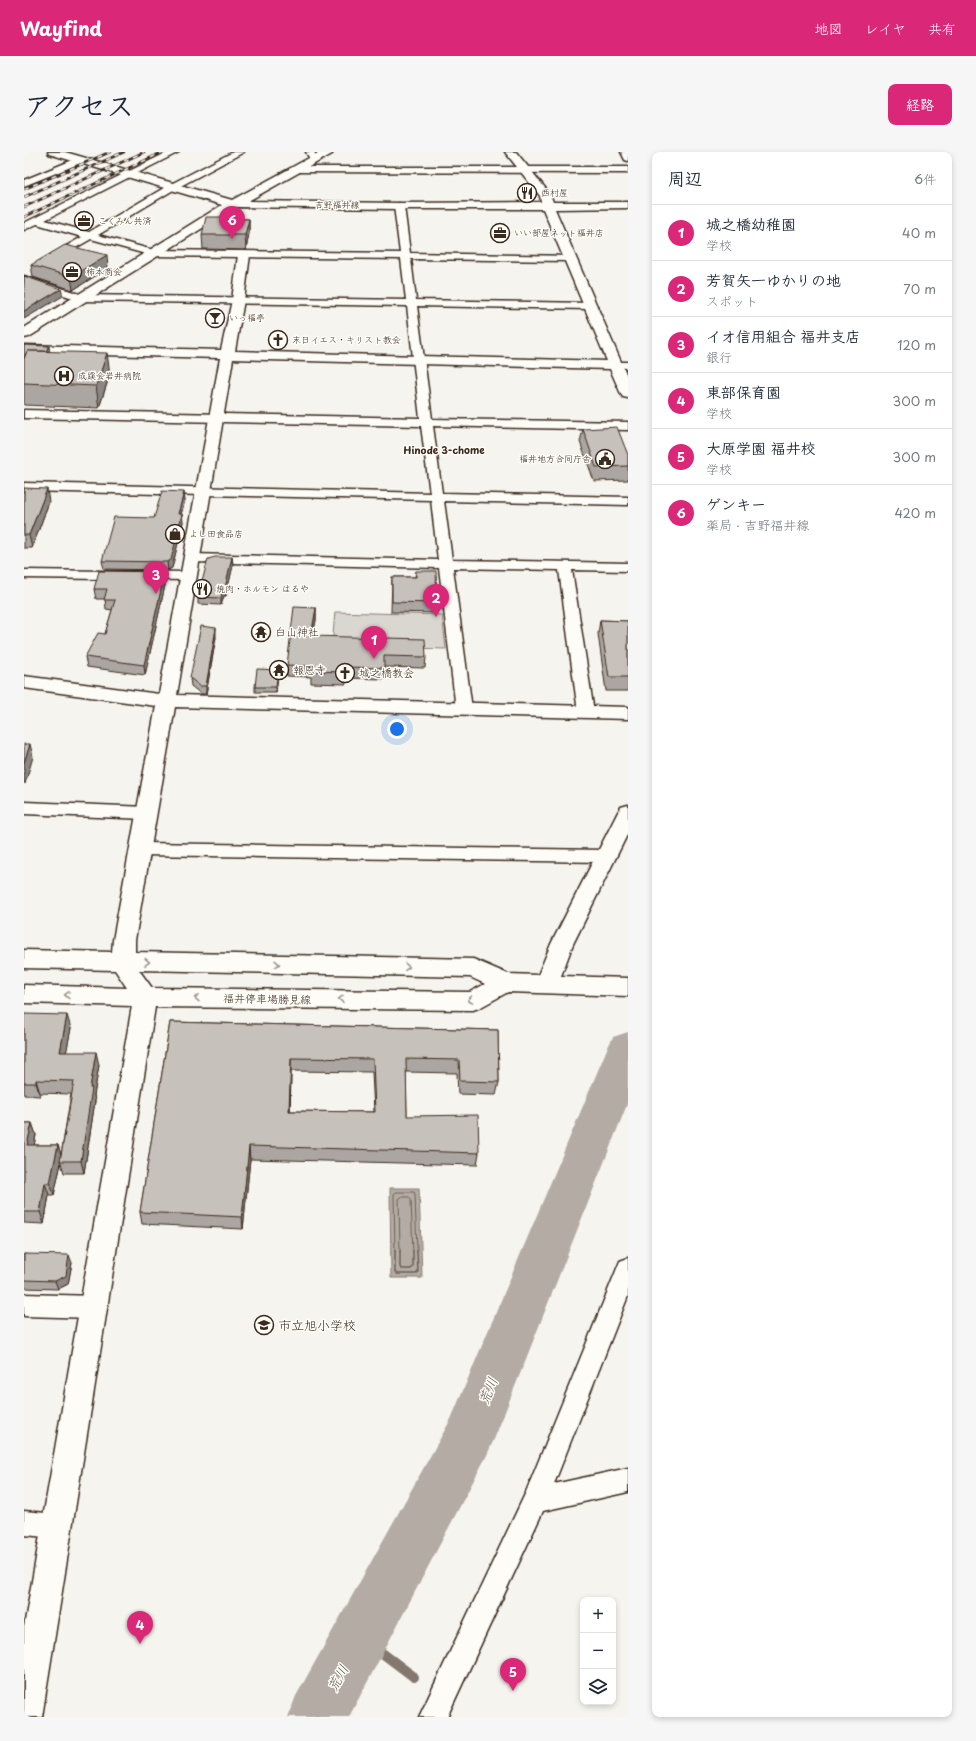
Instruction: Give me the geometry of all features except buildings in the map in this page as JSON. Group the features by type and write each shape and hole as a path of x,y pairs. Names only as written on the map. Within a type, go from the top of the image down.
{"street":[{"name":"吉野福井線","path":"53,152 232,204 399,206 628,205"},
{"path":"24,183 89,152"},
{"path":"24,227 175,152"},
{"path":"44,263 172,187 240,152"},
{"path":"24,334 232,204 295,170 312,156 328,152"},
{"path":"510,152 546,196 548,206 589,306 622,365 628,394"},
{"path":"625,152 628,158"},
{"path":"295,170 628,170"},
{"path":"399,206 464,709"},
{"path":"36,221 153,253 569,258"},
{"path":"26,1703 94,1307 145,997 143,989 126,970 124,962 124,940 204,492 215,418 238,300 244,255"},
{"path":"26,275 82,298 589,306"},
{"path":"24,350 622,365"},
{"path":"24,414 628,426"},
{"path":"24,486 204,492 628,501"},
{"path":"192,558 445,564 628,566"},
{"path":"565,566 586,712"},
{"path":"24,574 188,576"},
{"path":"24,682 167,701 628,714"},
{"path":"24,808 147,813"},
{"path":"546,984 562,944 604,856 628,812"},
{"path":"141,849 604,856"},
{"path":"24,959 473,968 505,983 628,987"},
{"name":"福井停車場勝見線","path":"24,994 473,1001 505,983"},
{"path":"434,1717 535,1500 628,1268"},
{"path":"24,1305 94,1307"},
{"path":"535,1500 628,1480"},
{"path":"24,1523 57,1526"}],"shaded area":[{"path":"335,612 442,615 446,649 332,646"}],"water":[{"path":"390,1188 419,1188 422,1278 391,1278"}],"waterway":[{"name":"荒川","path":"317,1717 469,1437 628,1049"},
{"path":"361,1637 414,1677"}],"railway":[{"path":"24,189 110,152"},
{"path":"24,197 124,152"},
{"path":"24,207 144,152"},
{"path":"24,217 163,152"}],"place":[{"name":"西村屋","path":"527,193"},
{"name":"こくみん共済","path":"84,221"},
{"name":"いい部屋ネット福井店","path":"500,233"},
{"name":"ゲンキー","path":"232,239"},
{"name":"柿本商会","path":"72,272"},
{"name":"いっ福亭","path":"215,318"},
{"name":"末日イエス・キリスト教会","path":"278,340"},
{"name":"成蹊会岩井病院","path":"64,376"},
{"name":"福井地方合同庁舎","path":"605,459"},
{"name":"よし田食品店","path":"175,534"},
{"name":"焼肉・ホルモン はるや","path":"202,589"},
{"name":"イオ信用組合 福井支店","path":"156,594"},
{"name":"芳賀矢一ゆかりの地","path":"436,617"},
{"name":"白山神社","path":"261,632"},
{"name":"城之橋幼稚園","path":"374,659"},
{"name":"報恩寺","path":"279,670"},
{"name":"城之橋教会","path":"345,673"},
{"name":"市立旭小学校","path":"264,1325"},
{"name":"東部保育園","path":"140,1644"},
{"name":"大原学園 福井校","path":"513,1691"}],"district":[{"name":"Hinode 3-chome","path":"444,450"}]}
